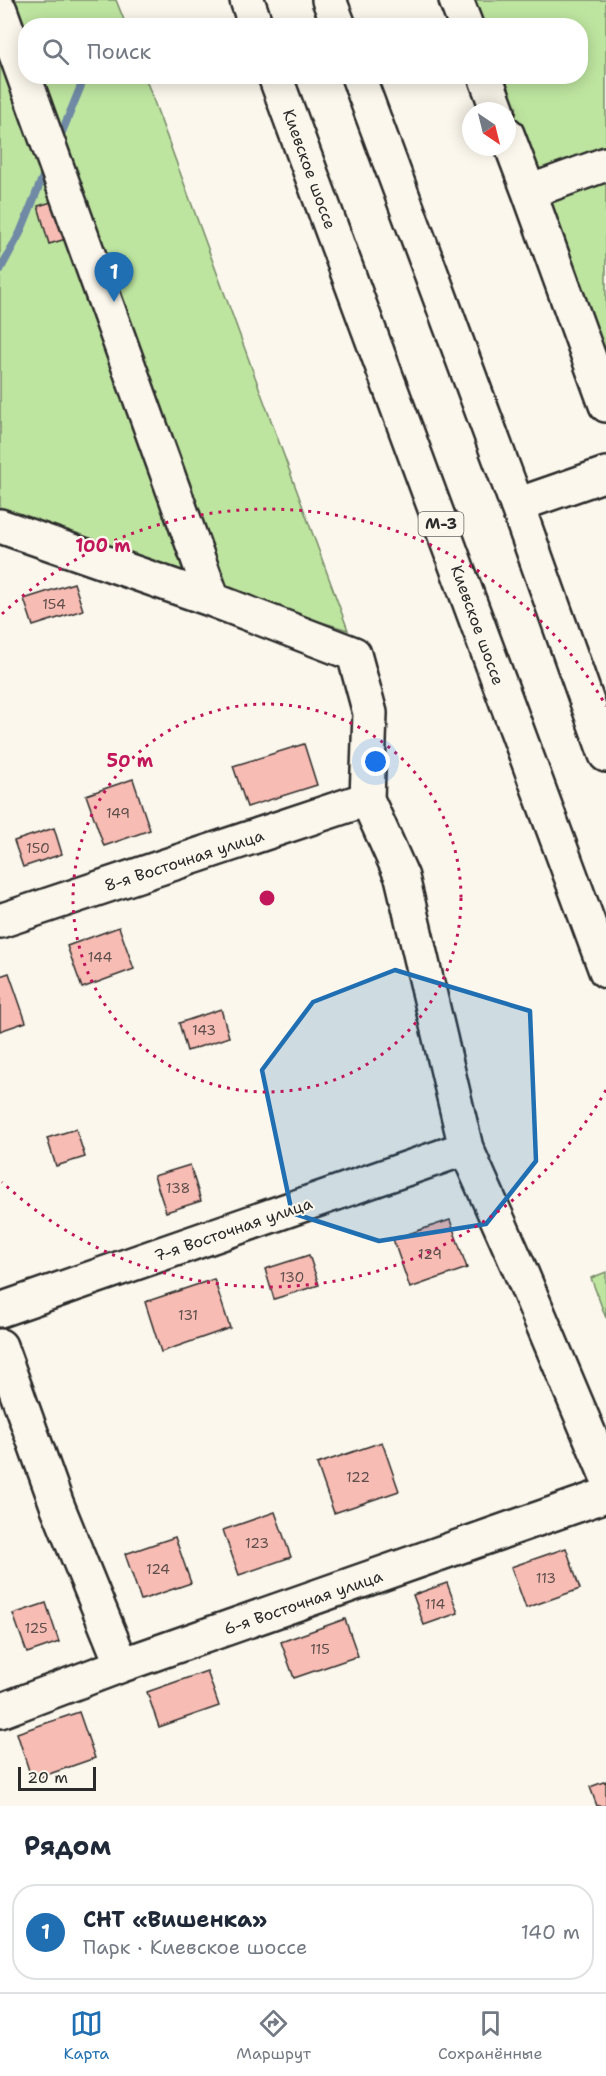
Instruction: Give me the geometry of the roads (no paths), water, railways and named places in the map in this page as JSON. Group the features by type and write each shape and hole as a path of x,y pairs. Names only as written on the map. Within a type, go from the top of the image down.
{"main road":[{"path":"247,0 253,18"},
{"path":"329,0 336,18"},
{"path":"456,0 463,18"},
{"path":"0,10 18,60"},
{"path":"27,84 213,600"},
{"name":"Киевское шоссе","path":"278,84 606,971"},
{"path":"361,84 517,505 606,755"},
{"path":"488,84 495,102"},
{"path":"515,156 606,405"},
{"path":"529,192 606,164"},
{"path":"517,505 606,474"},
{"path":"0,526 213,600 354,654 370,713 368,799 402,877 466,1148 606,1474"},
{"name":"8-я Восточная улица","path":"0,921 368,799"},
{"name":"7-я Восточная улица","path":"0,1310 466,1148"},
{"path":"0,1346 57,1505 122,1665"},
{"name":"6-я Восточная улица","path":"0,1711 122,1665 606,1495"}],"waterway":[{"path":"58,142 82,84"},
{"path":"0,270 20,233 46,169"}],"place":[{"name":"СНТ «Вишенка»","path":"114,302"}]}
